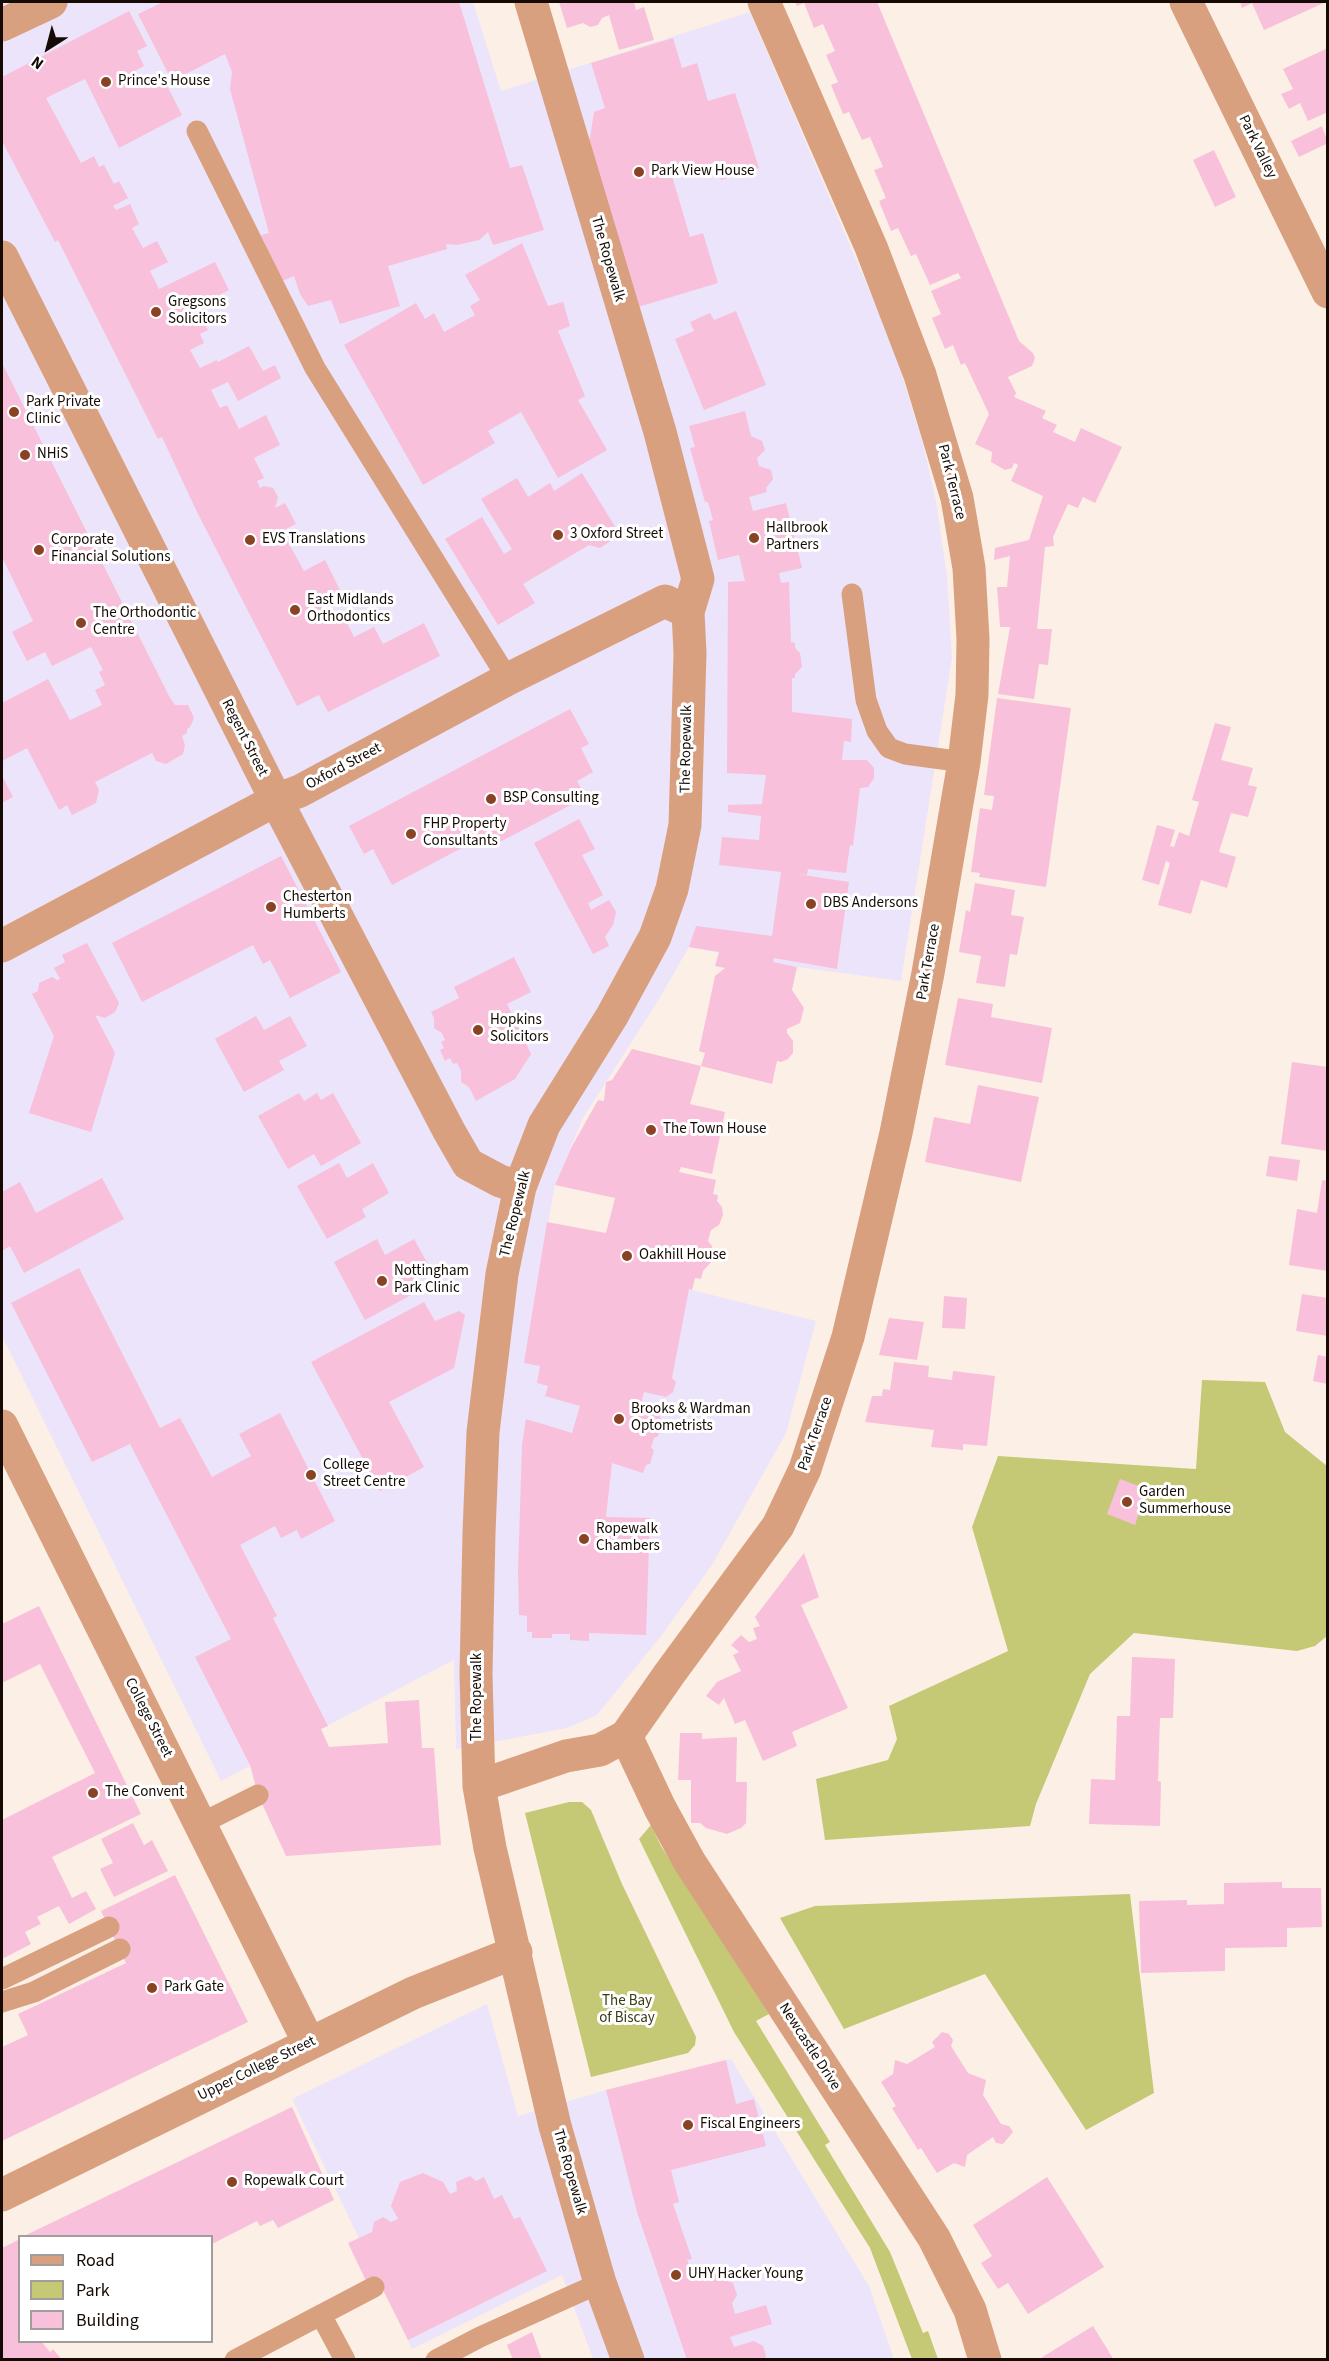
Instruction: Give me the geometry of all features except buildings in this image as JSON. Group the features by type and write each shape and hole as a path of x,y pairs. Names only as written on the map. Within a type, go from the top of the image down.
{"street":[{"path":"2,26 51,2"},
{"name":"The Ropewalk","path":"531,2 666,455 698,579 688,612 690,653 685,825 672,889 655,938 612,1016 544,1125 520,1187 502,1274 483,1432 476,1674 478,1786 490,1848 555,2126 600,2283 628,2360"},
{"name":"Park Terrace","path":"478,1786 566,1756 600,1750 626,1736 778,1526 805,1469 848,1337 896,1133 928,973 964,762 972,695 973,639 969,568 957,498 920,375 871,247 764,2"},
{"name":"Park Valley","path":"1186,2 1328,292"},
{"name":"Regent Street","path":"2,257 276,800 468,1164 500,1181 520,1187"},
{"name":"Oxford Street","path":"2,946 276,800 300,791 508,679 665,601 688,612"},
{"name":"College Street","path":"2,1426 309,2043"},
{"name":"Newcastle Drive","path":"626,1736 660,1808 689,1861 934,2238 970,2310 985,2360"},
{"name":"Upper College Street","path":"2,2195 413,1993 516,1953"}],"lane":[{"path":"197,131 315,368 508,679"},
{"path":"852,594 866,700 877,731 889,748 905,754 964,762"},
{"path":"200,1824 258,1795"},
{"path":"2,1979 109,1927"},
{"path":"2,2002 34,1992 120,1949"},
{"path":"436,2360 480,2337 600,2283"},
{"path":"235,2360 374,2287"},
{"path":"321,2314 345,2360"}],"shaded area":[{"path":"2,2 473,2 501,91 750,12 892,343 923,444 936,501 947,576 952,658 901,981 797,967 689,947 656,1004 583,1118 555,1185 541,1260 692,1290 816,1321 786,1433 712,1565 662,1635 597,1715 567,1728 456,1749 454,1660 221,1781 2,1336"},
{"path":"487,2004 518,2116 606,2090 731,2059 869,2286 894,2359 593,2359 562,2275 412,2349 292,2099"}],"green space":[{"path":"1202,1380 1265,1382 1285,1432 1327,1466 1327,1636 1315,1646 1297,1651 1134,1633 1090,1674 1036,1804 1030,1826 825,1840 816,1779 888,1760 897,1739 889,1706 1008,1651 972,1527 998,1456 1196,1469"},
{"name":"The Bay of Biscay","path":"569,1802 582,1802 591,1810 622,1884 696,2037 695,2045 688,2053 591,2077 525,1813"},
{"path":"651,1825 661,1846 769,2014 756,2021 830,2142 825,2145 890,2252 923,2333 928,2331 938,2359 912,2359 870,2248 734,2032 639,1839"},
{"path":"1130,1894 1154,2093 1086,2130 985,1974 844,2029 780,1918 815,1906"}],"place":[{"name":"Prince's House","path":"106,82"},
{"name":"Park View House","path":"639,172"},
{"name":"Gregsons Solicitors","path":"156,312"},
{"name":"Park Private Clinic","path":"14,412"},
{"name":"NHiS","path":"25,455"},
{"name":"3 Oxford Street","path":"558,535"},
{"name":"Hallbrook Partners","path":"754,538"},
{"name":"EVS Translations","path":"250,540"},
{"name":"Corporate Financial Solutions","path":"39,550"},
{"name":"East Midlands Orthodontics","path":"295,610"},
{"name":"The Orthodontic Centre","path":"81,623"},
{"name":"BSP Consulting","path":"491,799"},
{"name":"FHP Property Consultants","path":"411,834"},
{"name":"DBS Andersons","path":"811,904"},
{"name":"Chesterton Humberts","path":"271,907"},
{"name":"Hopkins Solicitors","path":"478,1030"},
{"name":"The Town House","path":"651,1130"},
{"name":"Oakhill House","path":"627,1256"},
{"name":"Nottingham Park Clinic","path":"382,1281"},
{"name":"Brooks & Wardman Optometrists","path":"619,1419"},
{"name":"College Street Centre","path":"311,1475"},
{"name":"Garden Summerhouse","path":"1127,1502"},
{"name":"Ropewalk Chambers","path":"584,1539"},
{"name":"The Convent","path":"93,1793"},
{"name":"Park Gate","path":"152,1988"},
{"name":"Fiscal Engineers","path":"688,2125"},
{"name":"Ropewalk Court","path":"232,2182"},
{"name":"UHY Hacker Young","path":"676,2275"}]}
